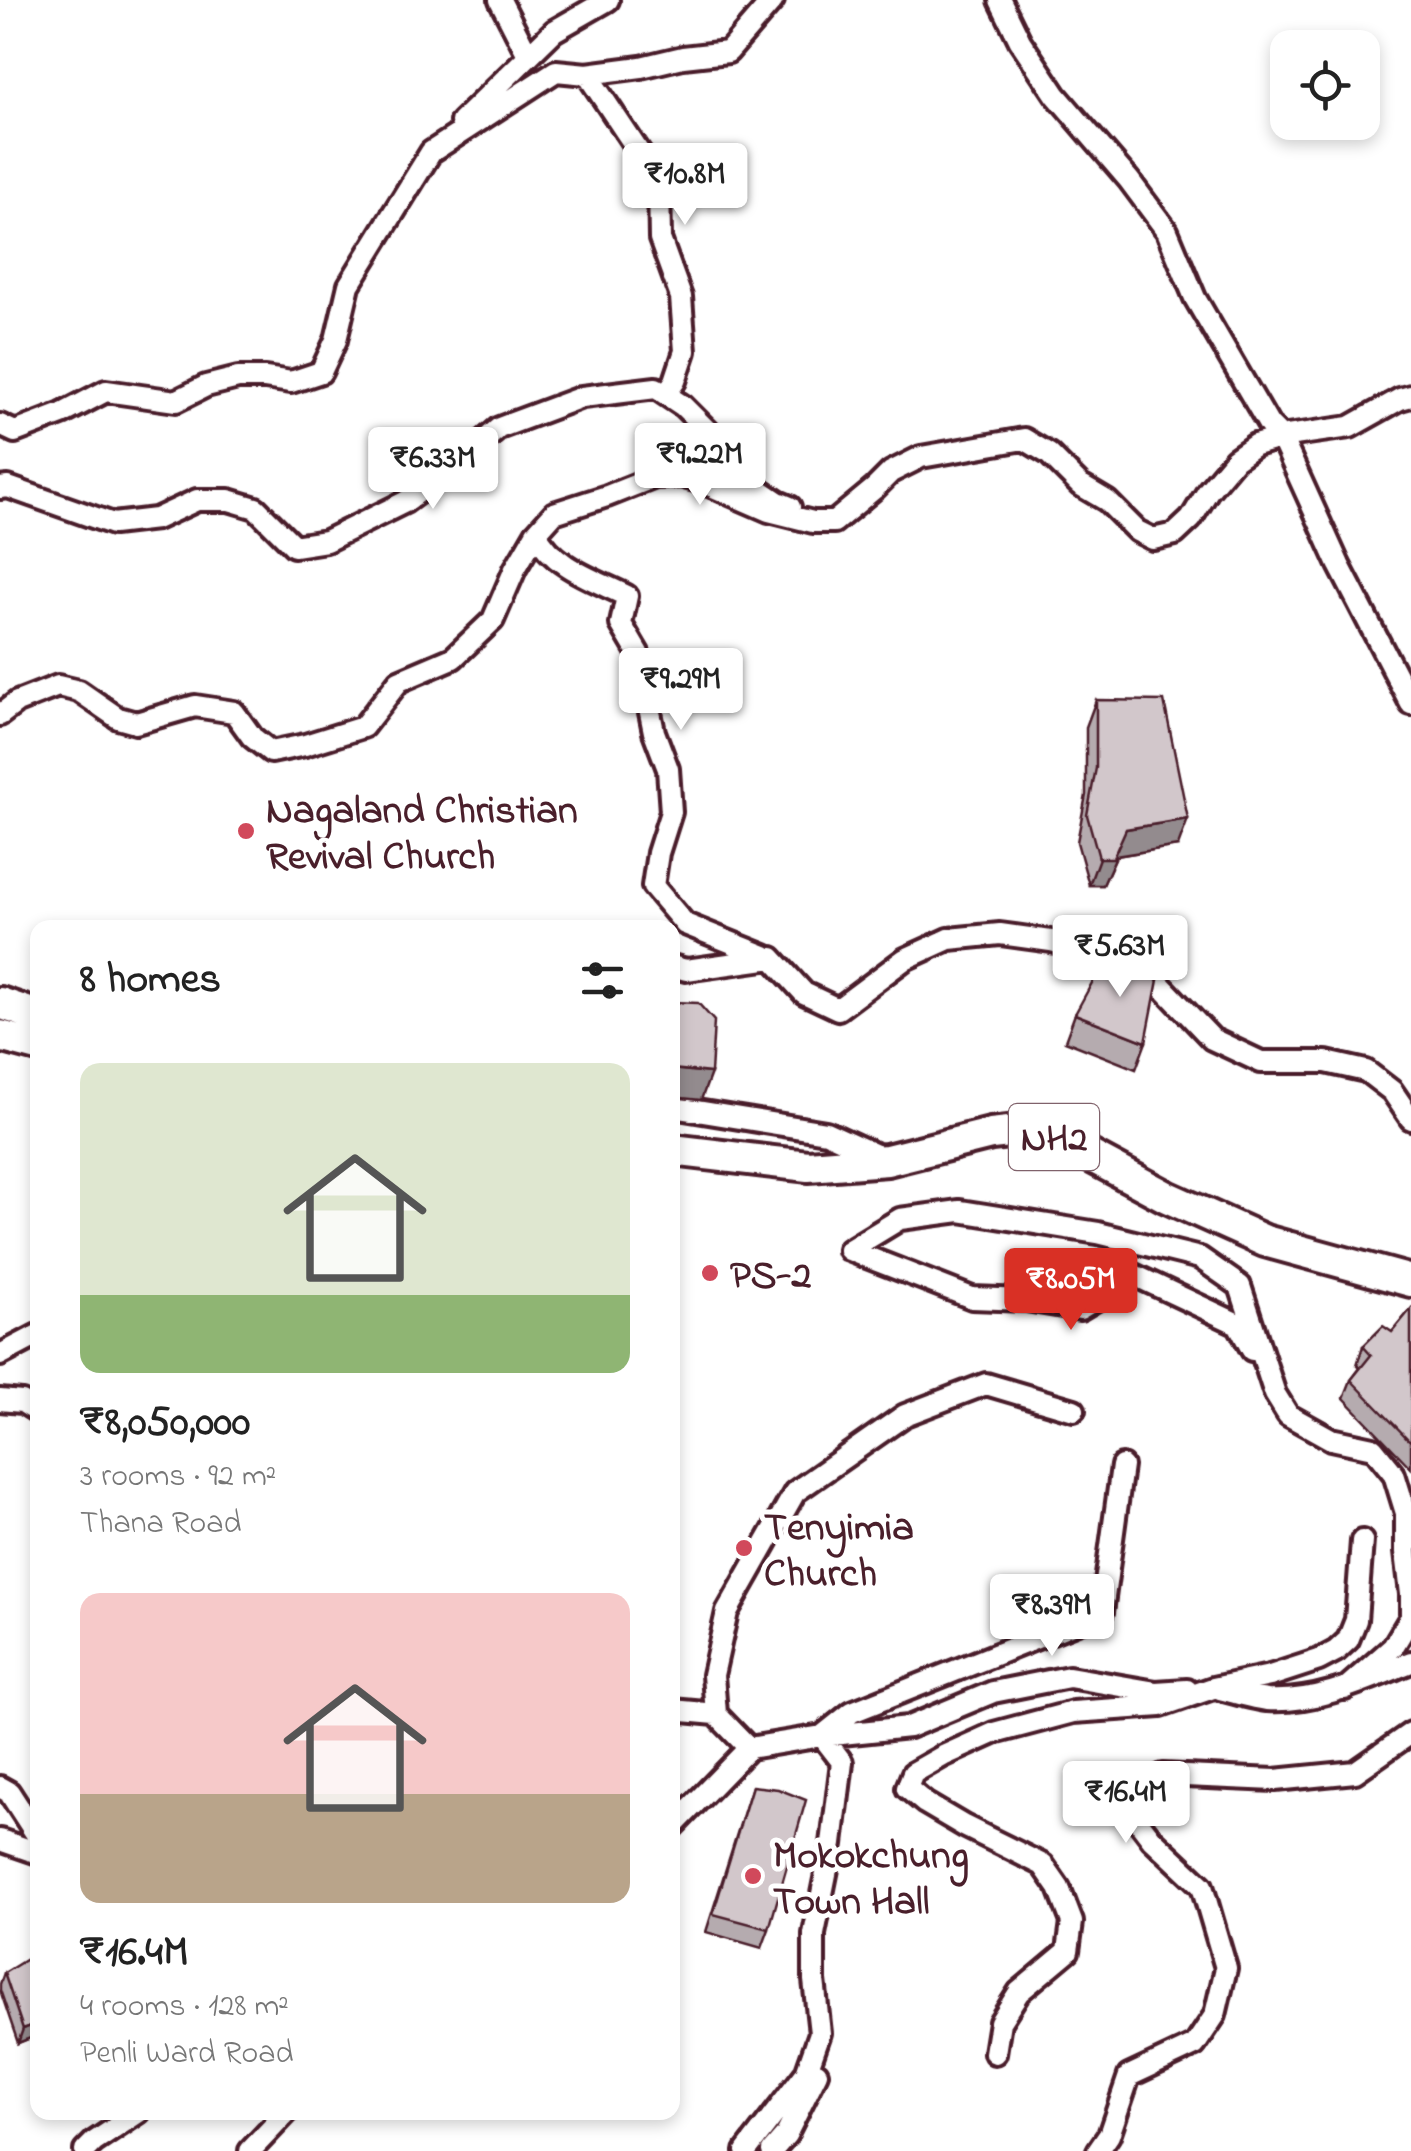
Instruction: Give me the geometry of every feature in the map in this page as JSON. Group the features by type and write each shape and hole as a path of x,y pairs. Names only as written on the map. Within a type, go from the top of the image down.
{"highway":[{"path":"1,1004 30,1010"},
{"path":"0,1036 30,1044"},
{"name":"NH2","path":"680,1151 808,1166 886,1160 992,1134 1028,1130 1057,1138 1166,1197 1265,1242 1411,1282"}],"street":[{"path":"500,0 528,56"},
{"path":"0,425 15,432 106,391 176,401 206,386 238,378 291,382 320,372 336,340 349,285 431,152 554,31 608,0"},
{"path":"431,152 556,71 587,74 728,52 773,0"},
{"path":"1000,0 1020,41 1056,95 1167,231 1196,298 1268,425 1281,437 1338,565 1411,704"},
{"path":"587,74 660,182 660,239 681,297 685,351 675,382 666,394"},
{"path":"0,488 8,486 113,524 156,519 197,500 229,500 256,508 294,546 326,541 405,502 499,428 582,397 656,388 683,406 708,432 739,476 778,502 834,522"},
{"path":"0,715 17,702 58,686 78,692 118,718 136,722 196,706 234,712 252,736 271,752 305,745 362,727 399,682 454,658 493,620 516,568 536,533 554,513 655,477 681,476 770,512 813,522 834,522 890,472 921,457 1024,438 1049,454 1080,485 1107,500 1136,531 1153,539 1175,534 1192,519 1208,490 1255,445 1281,437 1350,427 1411,396"},
{"path":"536,533 544,549 568,567 627,596 621,624 638,654 654,732 668,769 672,812 658,853 653,886 685,924 772,958 804,994 838,1008 905,958 949,939 1000,934 1120,958 1153,977 1212,1039 1262,1062 1326,1062 1366,1072 1392,1091 1411,1118"},
{"path":"680,968 772,958"},
{"path":"680,1107 826,1132 886,1160"},
{"path":"1275,1394 1240,1286 1200,1258 1098,1233 960,1211 900,1219 849,1250 972,1298 1026,1300 1080,1309 1105,1294 1115,1272 1134,1275 1238,1324 1275,1394 1288,1415 1330,1438 1373,1448 1394,1474 1406,1514 1411,1618 1393,1647 1345,1688"},
{"path":"0,1355 30,1339"},
{"path":"749,1748 716,1714 713,1674 727,1612 795,1492 906,1415 986,1384 1074,1410"},
{"path":"0,1400 22,1402 30,1407"},
{"path":"822,1736 852,1712 1102,1612 1122,1466"},
{"path":"995,2052 1000,2022 1020,1992 1068,1951 1072,1922 1059,1888 1043,1865 924,1803 907,1788 913,1773 994,1733 1074,1712 1161,1706 1319,1660 1348,1640 1356,1620 1362,1541"},
{"path":"680,1819 749,1748 910,1727 993,1692 1069,1677 1156,1692 1213,1688 1266,1700 1302,1698 1345,1688 1411,1662"},
{"path":"680,1711 716,1714"},
{"path":"1098,2151 1109,2135 1128,2076 1195,2045 1214,2015 1226,1968 1202,1886 1152,1840 1140,1822 1137,1805 1144,1785 1164,1775 1275,1780 1356,1772 1411,1733"},
{"path":"772,2151 786,2135 824,2060 814,1980 814,1934 832,1844 842,1762 822,1736"},
{"path":"0,1787 9,1792 30,1825"},
{"path":"0,1840 30,1850"},
{"path":"746,2151 806,2073 820,2034"},
{"path":"85,2151 126,2120"},
{"path":"250,2151 279,2120"}],"building":[{"path":"1096,700 1164,701 1188,819 1126,829 1113,858 1099,858 1087,815 1096,768"},
{"path":"1105,959 1158,980 1146,1042 1075,1014"},
{"path":"680,1002 698,1003 714,1021 711,1073 680,1070"},
{"path":"1411,1309 1411,1442 1351,1380 1371,1355 1363,1346 1383,1326 1392,1332"},
{"name":"Mokokchung Town Hall","path":"752,1786 778,1789 806,1800 769,1929 713,1914"},
{"path":"30,1957 30,2026 23,2029 4,1973"}],"place":[{"name":"Nagaland Christian Revival Church","path":"246,831"},
{"name":"PS-2","path":"710,1273"},
{"name":"Tenyimia Church","path":"744,1548"},
{"name":"Mokokchung Town Hall","path":"753,1876"}]}
